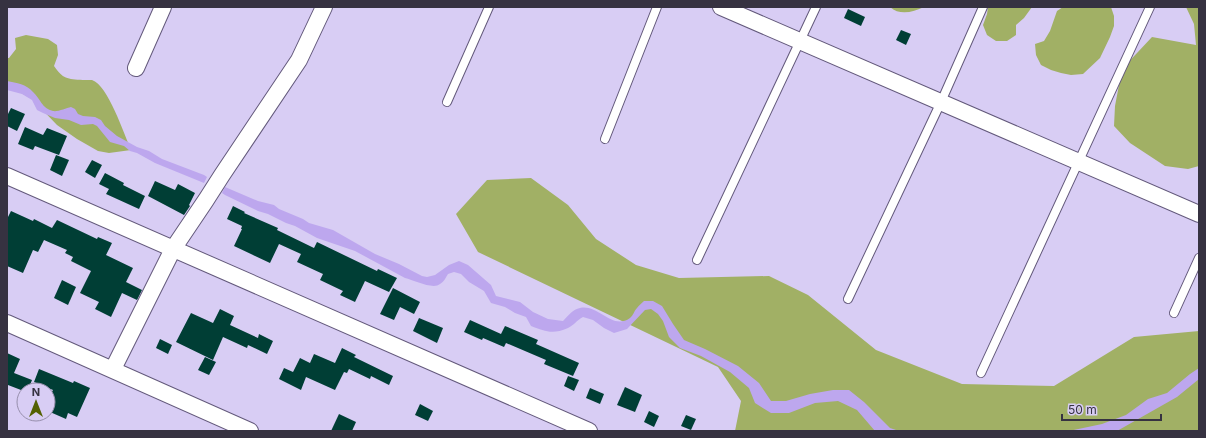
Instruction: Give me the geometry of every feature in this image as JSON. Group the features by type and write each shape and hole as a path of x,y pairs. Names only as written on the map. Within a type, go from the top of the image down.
{"street":[{"path":"136,68 163,7"},
{"path":"113,369 173,249 299,60 324,7"},
{"path":"721,7 1199,214"},
{"path":"7,176 589,431"},
{"path":"7,323 250,431"}],"lane":[{"path":"447,102 488,7"},
{"path":"605,139 657,7"},
{"path":"697,260 816,7"},
{"path":"848,299 941,102 983,7"},
{"path":"981,373 1150,7"},
{"path":"1174,313 1199,258"}],"green space":[{"path":"890,7 924,7 911,12 898,12"},
{"path":"988,7 1032,7 1024,18 1016,25 1016,35 1007,41 996,41 987,35 983,25"},
{"path":"1063,7 1111,7 1114,16 1114,26 1100,58 1083,74 1071,75 1051,70 1041,65 1036,55 1035,44 1044,41 1050,31 1057,11"},
{"path":"1186,7 1199,7 1199,166 1188,169 1165,166 1130,143 1114,126 1115,106 1122,69 1152,37 1196,45 1194,24"},
{"path":"26,35 48,39 57,45 58,55 54,66 60,74 66,78 92,80 98,84 110,100 131,150 109,153 98,151 57,125 32,99 7,85 7,58 9,58 16,49 15,38"},
{"path":"531,178 568,205 596,239 636,265 679,278 769,276 808,295 876,350 962,384 1054,386 1134,337 1199,331 1199,431 735,431 741,401 718,367 478,252 456,214 487,180"}],"shaded area":[{"path":"7,81 21,84 30,89 49,110 57,111 71,107 75,109 78,114 95,117 101,120 105,126 117,136 137,147 207,177 204,183 155,163 137,153 130,151 124,146 110,142 97,126 93,124 81,125 43,113 37,110 32,100 22,94 7,90"},
{"path":"225,187 258,201 274,205 279,209 309,223 333,230 375,254 422,276 427,277 435,275 449,265 459,261 468,265 491,285 496,296 520,302 533,312 548,319 563,321 575,310 587,308 611,319 623,321 631,317 644,301 653,301 662,306 684,340 738,366 759,383 771,401 786,401 810,394 833,390 849,390 864,402 890,428 899,431 875,431 857,410 838,401 815,403 789,413 771,413 755,403 749,388 730,372 701,356 680,348 669,337 663,321 658,314 651,309 645,310 627,329 614,333 593,320 583,317 570,327 562,330 553,332 545,331 531,326 526,317 505,307 491,303 484,291 469,282 461,274 454,272 448,274 444,281 437,286 423,284 405,278 355,251 317,238 295,226 258,211 225,195 222,193"},
{"path":"1199,368 1199,379 1177,397 1117,431 1069,431 1102,424 1126,415 1148,399 1167,393"}],"building":[{"path":"848,9 865,17 861,26 844,18"},
{"path":"901,30 911,34 906,45 896,40"},
{"path":"11,108 25,114 17,131 7,126 7,116"},
{"path":"25,127 43,135 47,128 67,136 59,155 35,146 33,150 18,144"},
{"path":"56,155 69,160 62,176 50,170"},
{"path":"92,160 102,165 95,178 85,172"},
{"path":"105,173 124,183 123,185 145,196 139,209 106,194 109,189 99,184"},
{"path":"155,181 175,190 178,184 195,193 189,205 190,206 184,215 148,196"},
{"path":"233,206 314,248 317,242 377,271 378,269 397,278 389,292 365,281 355,302 340,295 343,291 320,280 323,274 297,262 301,254 279,244 270,263 234,246 242,226 227,219"},
{"path":"11,211 33,221 34,219 52,228 57,220 97,239 98,237 112,243 106,255 133,268 126,282 142,290 137,300 122,293 111,317 95,309 99,302 80,293 91,271 71,261 73,257 65,253 67,250 44,240 38,252 33,250 23,273 7,266 7,219"},
{"path":"62,280 76,287 68,305 54,298"},
{"path":"393,288 420,302 414,314 400,307 394,320 380,314"},
{"path":"220,309 234,316 230,325 258,338 259,334 273,341 267,354 248,345 247,348 223,337 213,360 176,342 191,313 213,323"},
{"path":"419,318 443,328 437,343 413,331"},
{"path":"470,320 501,334 505,326 538,340 536,344 579,363 573,376 544,364 546,360 506,343 504,347 464,332"},
{"path":"160,339 172,345 168,354 156,348"},
{"path":"342,348 356,355 354,357 393,376 389,385 371,376 370,379 349,369 347,373 344,372 335,390 306,377 301,390 279,379 284,368 293,372 300,358 310,363 314,354 335,363"},
{"path":"7,353 20,359 14,373 32,380 31,382 16,382 16,388 8,385 7,388"},
{"path":"205,357 216,362 209,375 198,370"},
{"path":"39,369 73,383 74,381 90,388 77,417 68,413 66,419 56,415 56,382 34,382"},
{"path":"568,376 579,380 574,391 564,386"},
{"path":"625,387 642,395 635,412 617,405"},
{"path":"590,388 604,394 600,404 586,398"},
{"path":"420,404 433,411 428,421 415,415"},
{"path":"649,411 659,416 654,427 644,422"},
{"path":"339,414 356,422 352,431 331,431"},
{"path":"686,415 696,419 691,430 681,426"}]}
